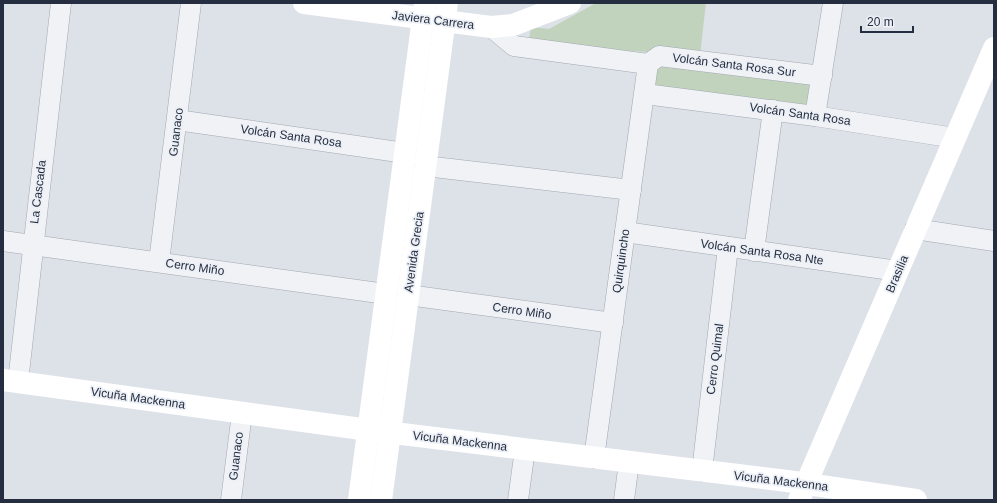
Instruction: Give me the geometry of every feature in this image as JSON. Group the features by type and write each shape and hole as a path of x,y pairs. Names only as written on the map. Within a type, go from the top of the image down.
{"street":[{"name":"La Cascada","path":"10,381 32,246 61,3"},
{"name":"Guanaco","path":"159,262 191,3"},
{"name":"Javiera Carrera","path":"304,3 446,12 491,27 514,46 648,64"},
{"name":"Javiera Carrera","path":"491,27 513,25 570,3"},
{"path":"815,116 833,3"},
{"name":"Avenida Grecia","path":"381,500 379,431 386,294 424,11"},
{"name":"Avenida Grecia","path":"359,500 379,431 408,296 446,12"},
{"name":"Brasilia","path":"802,492 994,48"},
{"name":"Volcán Santa Rosa Sur","path":"648,64 659,56 822,76"},
{"name":"Quirquincho","path":"594,458 648,64"},
{"name":"Volcán Santa Rosa","path":"645,94 773,110 955,138"},
{"path":"754,251 773,110"},
{"name":"Volcán Santa Rosa","path":"177,120 405,153"},
{"path":"425,166 631,190"},
{"path":"915,229 994,241"},
{"name":"Volcán Santa Rosa Nte","path":"625,232 898,271"},
{"name":"Cerro Miño","path":"3,241 386,294"},
{"name":"Cerro Quimal","path":"702,471 728,247"},
{"name":"Cerro Miño","path":"408,296 613,323"},
{"name":"Vicuña Mackenna","path":"10,381 379,431 702,471 802,492 916,500"},
{"name":"Guanaco","path":"231,500 242,413"},
{"path":"518,500 524,449"},
{"path":"624,500 629,462"}],"green space":[{"path":"596,3 706,3 700,55 528,45 531,27 549,29"},
{"path":"656,66 813,78 808,109 660,89 655,84"}]}
